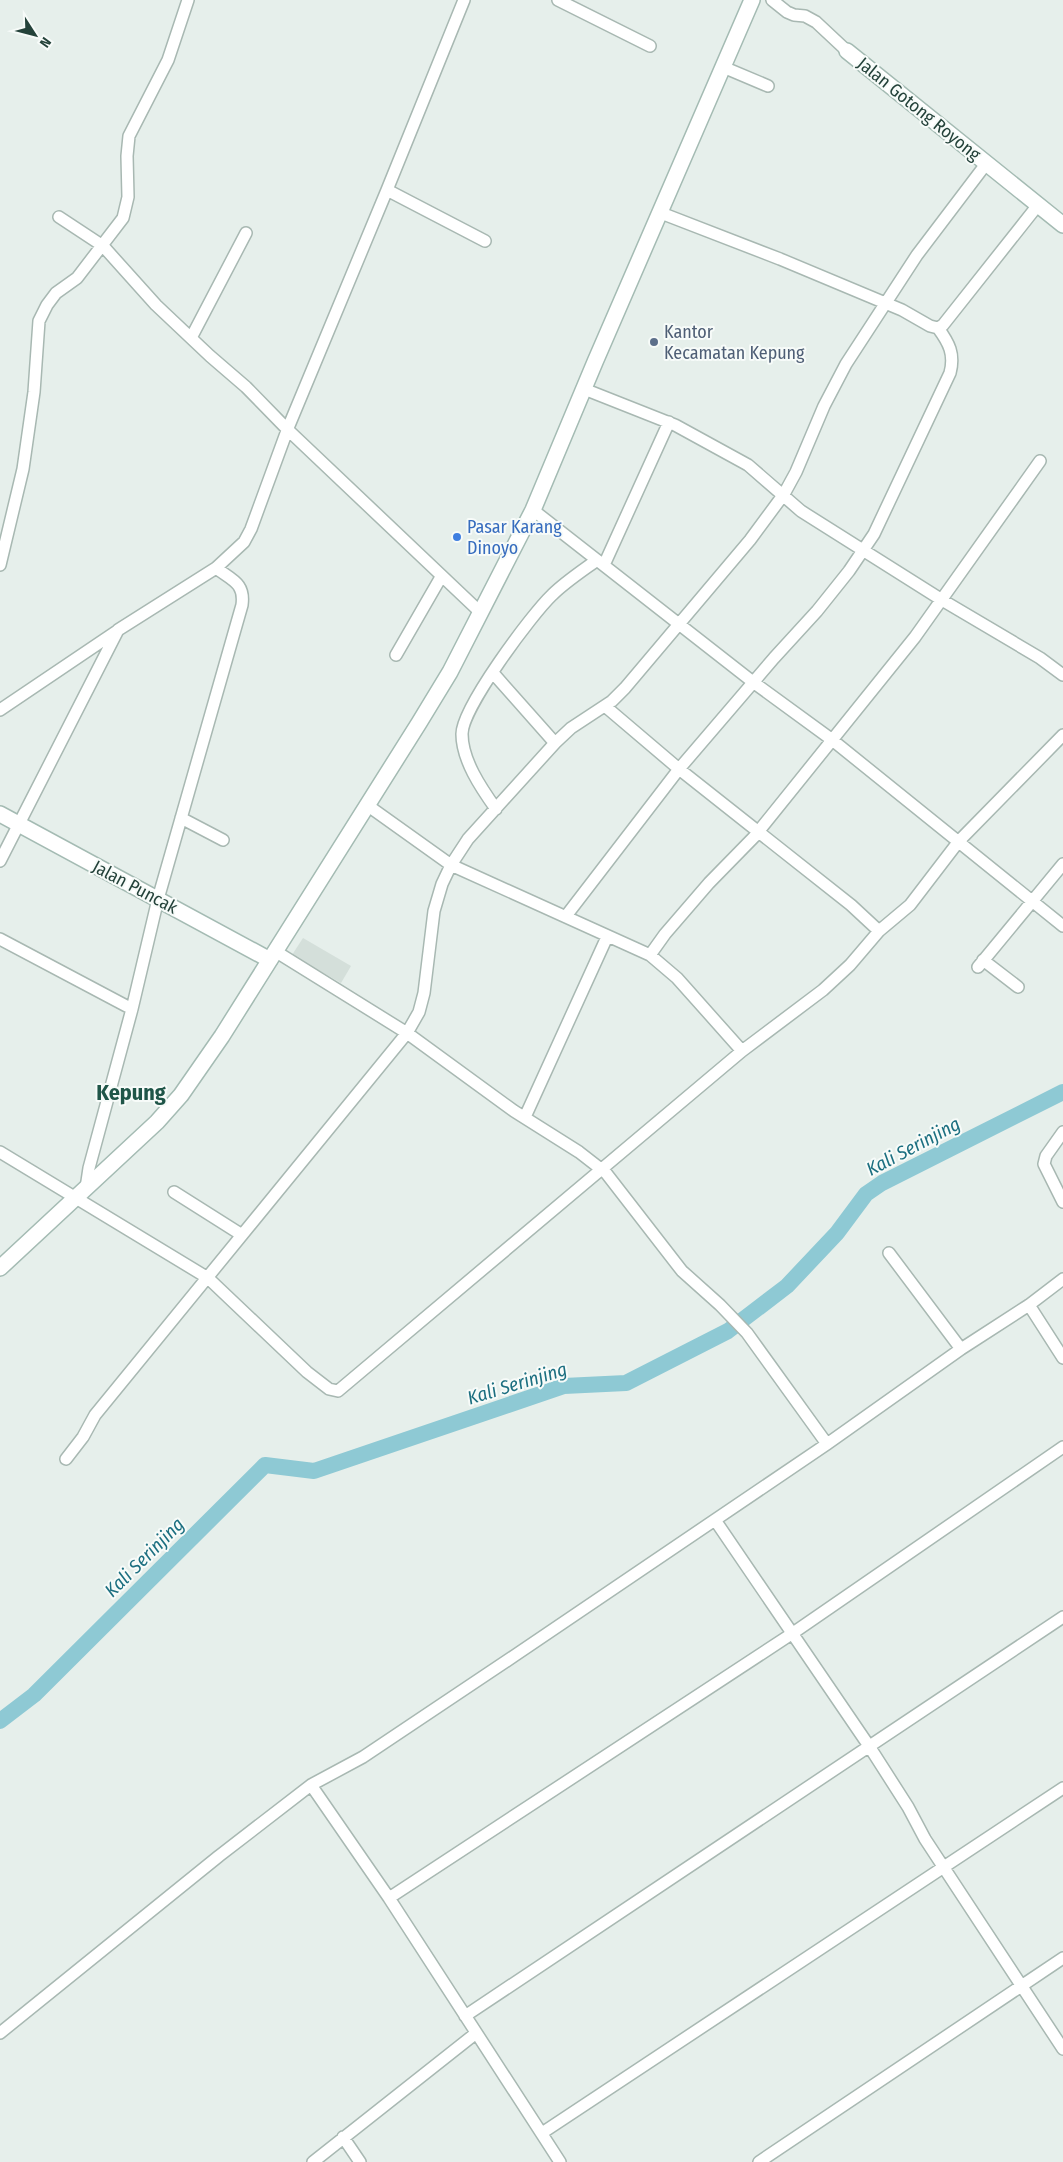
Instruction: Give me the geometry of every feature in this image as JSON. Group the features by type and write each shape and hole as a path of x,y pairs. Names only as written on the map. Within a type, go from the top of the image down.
{"main road":[{"path":"0,1268 157,1122 181,1095 222,1036 450,672 533,510 752,0"},
{"name":"Jalan Gotong Royong","path":"842,47 1063,225"},
{"name":"Jalan Puncak","path":"0,814 158,899 273,955"}],"street":[{"path":"0,565 3,544 23,469 34,392 39,321 47,304 56,293 78,278 123,218 128,197 126,156 129,136 168,60 188,0"},
{"path":"0,710 118,630 216,568 244,542 252,528 287,429 388,190 464,0"},
{"path":"558,0 650,46"},
{"name":"Jalan Gotong Royong","path":"772,0 787,12 805,16 816,22 842,47"},
{"path":"723,67 768,86"},
{"path":"66,1459 83,1437 94,1415 179,1310 237,1232 401,1030 419,1012 424,993 434,911 442,884 451,865 468,840 555,743 572,728 606,706 625,688 750,540 784,494 796,472 824,406 846,364 884,303 917,255 986,164"},
{"path":"388,190 485,241"},
{"path":"938,328 943,325 1038,205"},
{"path":"566,916 679,769 817,611 863,550 874,534 950,373 952,363 952,350 938,328 780,259 661,213"},
{"path":"59,217 103,246 142,290 191,338 246,387 287,429 480,612"},
{"path":"191,338 246,233"},
{"path":"584,389 669,422 748,465 784,494 802,512 942,600 1040,658 1063,675"},
{"path":"496,809 476,777 464,751 462,733 465,718 525,626 552,595 600,563 669,422"},
{"path":"650,955 665,934 709,883 757,832 909,644 1040,462"},
{"path":"533,510 753,682 831,739 1063,926"},
{"path":"81,1193 132,1009 158,899 242,605 244,595 241,586 216,568"},
{"path":"396,655 441,577"},
{"path":"0,860 118,630"},
{"path":"494,673 555,743"},
{"path":"606,706 679,769 851,905 879,931"},
{"path":"0,1152 81,1193 204,1276 307,1372 329,1389 338,1391 607,1174 742,1051 823,990 850,965 879,931 910,906 959,841 1063,735"},
{"path":"368,805 451,865 650,955 677,978 742,1051"},
{"path":"181,818 223,840"},
{"path":"1018,986 980,964 1063,864"},
{"path":"525,1117 607,937"},
{"path":"0,939 132,1009"},
{"path":"273,955 401,1030 607,1174 682,1271 720,1305 747,1333 827,1444"},
{"path":"1063,1132 1046,1156 1044,1164 1063,1202"},
{"path":"174,1192 237,1232"},
{"path":"889,1253 961,1349"},
{"path":"0,2033 219,1856 311,1785 363,1757 827,1444 961,1349 1029,1305 1063,1279"},
{"path":"1029,1305 1063,1358"},
{"path":"388,1898 793,1633 1063,1447"},
{"path":"715,1520 868,1746 944,1868 1063,2048"},
{"path":"465,2016 1063,1617"},
{"path":"311,1785 388,1898 560,2162"},
{"path":"542,2133 1063,1788"},
{"path":"759,2162 1063,1958"},
{"path":"312,2162 476,2034"},
{"path":"343,2137 360,2162"}],"shaded area":[{"path":"303,938 351,966 341,983 292,955"}],"waterway":[{"name":"Kali Serinjing","path":"0,1721 34,1695 265,1465 314,1471 564,1386 626,1383 728,1331 787,1286 837,1233 866,1194 882,1183 1063,1092"}],"place":[{"name":"Kantor Kecamatan Kepung","path":"654,342"},
{"name":"Pasar Karang Dinoyo","path":"457,537"}],"district":[{"name":"Kepung","path":"131,1092"}]}
